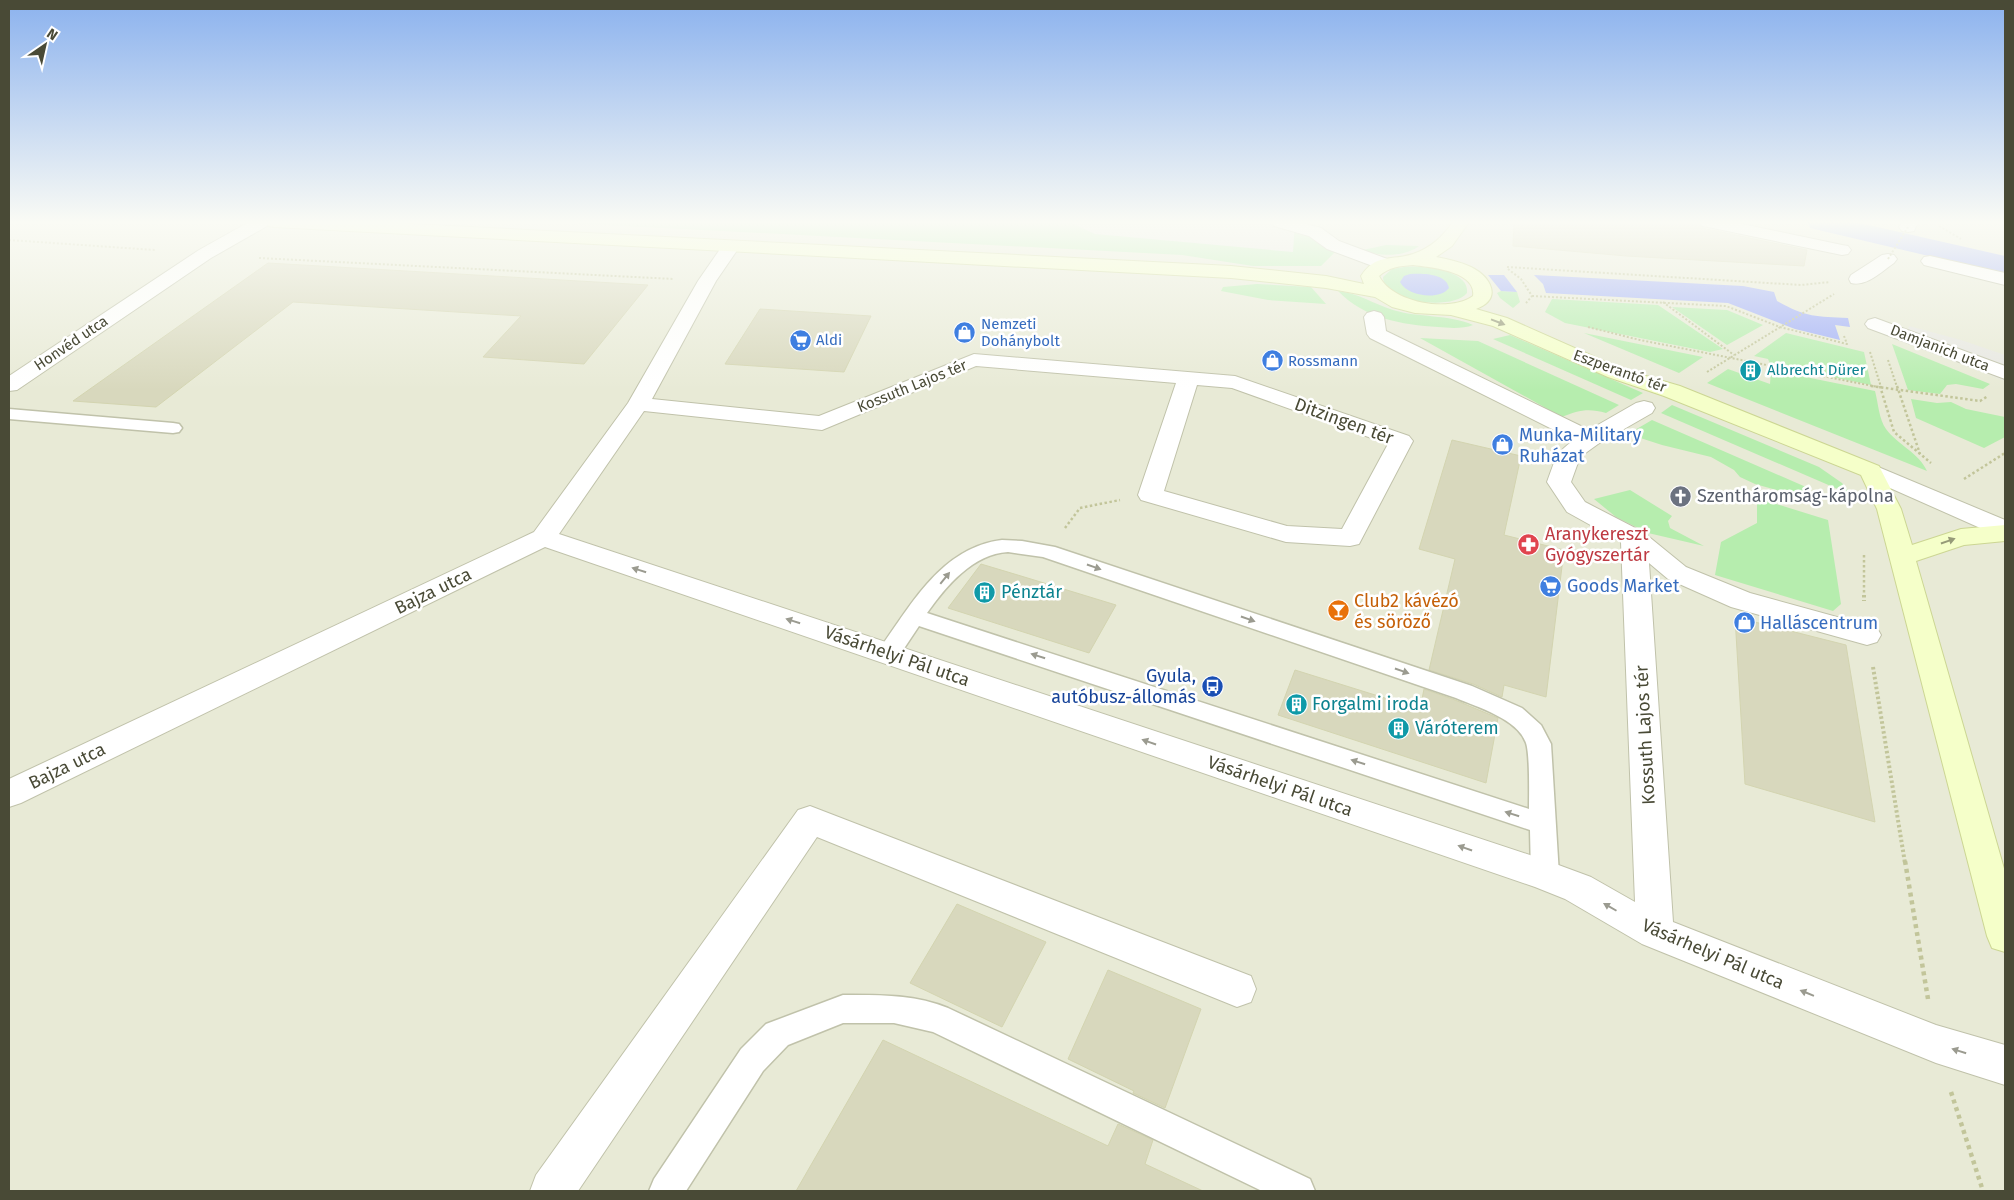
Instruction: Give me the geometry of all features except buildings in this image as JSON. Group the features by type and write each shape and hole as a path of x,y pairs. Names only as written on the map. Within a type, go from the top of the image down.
{"street":[{"name":"Honvéd utca","path":"9,386 169,278"},
{"path":"1288,278 1326,282 1379,292 1400,303 1416,307 1452,309 1465,307 1476,303 1482,297 1484,290"},
{"path":"1370,278 1371,283 1379,292"},
{"name":"Eszperantó tér","path":"1473,278 1501,306 1629,364 1672,391"},
{"name":"Bajza utca","path":"9,794 543,538 638,404 707,280"},
{"name":"Eszperantó tér","path":"1452,309 1500,322 1615,373 1672,391"},
{"path":"1374,317 1378,334 1590,439"},
{"name":"Damjanich utca","path":"1867,321 2005,373"},
{"name":"Kossuth Lajos tér","path":"638,404 822,423 974,360 1189,378"},
{"path":"9,364 38,366"},
{"path":"1150,495 1189,378"},
{"name":"Ditzingen tér","path":"1150,495 1286,534 1350,538 1401,441 1235,382 1189,378"},
{"path":"1672,391 1871,471 2005,529"},
{"path":"1644,408 1590,439 1569,454 1559,482 1576,507 1634,538 1677,572 1741,600 1867,635"},
{"path":"1871,471 1889,509 2005,936"},
{"path":"1902,557 1961,537 2005,533"},
{"name":"Vásárhelyi Pál utca","path":"543,538 1545,875 1578,888 1655,932 1936,1044 2005,1065"},
{"name":"Kossuth Lajos tér","path":"1634,538 1655,932"},
{"path":"552,1191 810,820 1238,989"}],"lane":[{"path":"9,414 173,428"},
{"path":"889,653 948,574 962,560 980,551 996,547 1014,546 1048,552 1464,692 1514,714 1532,731 1539,744 1545,875"},
{"path":"915,617 1543,824"},
{"path":"666,1191 752,1060 777,1034 843,1010 894,1009 937,1018 1298,1191"}],"path":[{"path":"668,278 707,280"},
{"path":"1679,278 1801,286 1858,280"},
{"path":"1700,376 1858,280"},
{"path":"1532,296 1726,306 1780,327 1847,344 1842,327 1857,330 1854,320 1867,321"},
{"path":"1662,302 1734,355"},
{"path":"1867,321 1881,388 1894,432 1955,484 1952,505"},
{"path":"1867,321 1898,391 1920,454"},
{"name":"Eszperantó tér","path":"1584,326 1729,358 1898,391 1980,401 1993,393"},
{"path":"1048,552 1080,508 1150,495"},
{"path":"1864,550 1864,616 1936,1044 1983,1191"}],"shaded area":[{"path":"9,278 2005,278 2005,1191 9,1191"},
{"path":"1909,326 1961,340 2005,355 2005,381 1904,342"}],"green space":[{"path":"1383,278 1459,278 1466,285 1467,293 1459,299 1448,302 1420,302 1394,293 1386,286"},
{"path":"1257,284 1311,287 1326,304 1268,300 1221,291 1223,287"},
{"path":"1338,291 1352,294 1393,310 1454,319 1473,325 1447,328 1397,322 1360,308"},
{"path":"1501,291 1517,292 1520,302 1513,308 1500,298 1497,293"},
{"path":"1552,299 1658,305 1723,349 1710,352 1565,323 1545,312"},
{"path":"1672,307 1727,310 1763,325 1727,345"},
{"path":"1584,333 1703,357 1679,373"},
{"path":"1786,333 1864,352 1871,385 1770,364 1768,359 1754,356"},
{"path":"1510,335 1643,393 1631,400 1493,339"},
{"path":"1420,338 1478,341 1619,405 1606,413 1584,410 1562,417"},
{"path":"1892,344 1990,384 1983,389 1956,384 1947,385 1940,394 1908,390"},
{"path":"1728,369 1770,384 1771,370 1875,391 1880,416 1886,429 1919,459 1927,471 1707,383"},
{"path":"1911,399 1937,403 1951,402 1966,409 2005,417 2005,437 1984,448 1916,418"},
{"path":"1672,405 1819,467 1842,483 1849,492 1847,493 1661,413"},
{"path":"1652,420 1806,487 1822,503 1755,484 1740,477 1734,470 1711,457 1662,445 1628,434"},
{"path":"1630,490 1672,516 1668,521 1670,528 1704,546 1648,533 1616,517 1594,499"},
{"path":"1757,498 1828,520 1841,604 1833,611 1715,575 1721,542 1757,523"}],"water":[{"path":"1403,278 1441,278 1447,283 1449,288 1438,295 1431,296 1409,291 1400,282"},
{"path":"1490,278 1506,278 1517,292 1501,291"},
{"path":"1537,278 1591,278 1743,286 1774,292 1777,301 1804,313 1848,318 1850,327 1835,325 1840,340 1795,329 1728,303 1546,293 1543,284"}],"place":[{"name":"Nemzeti Dohánybolt","path":"965,333"},
{"name":"Aldi","path":"800,340"},
{"name":"Rossmann","path":"1272,361"},
{"name":"Albrecht Dürer","path":"1751,370"},
{"name":"Munka-Military Ruházat","path":"1503,445"},
{"name":"Szentháromság-kápolna","path":"1681,496"},
{"name":"Aranykereszt Gyógyszertár","path":"1529,544"},
{"name":"Goods Market","path":"1551,586"},
{"name":"Pénztár","path":"985,592"},
{"name":"Club2 kávézó és söröző","path":"1338,611"},
{"name":"Halláscentrum","path":"1744,623"},
{"name":"Gyula, autóbusz-állomás","path":"1212,686"},
{"name":"Forgalmi iroda","path":"1296,704"},
{"name":"Váróterem","path":"1399,728"}]}
